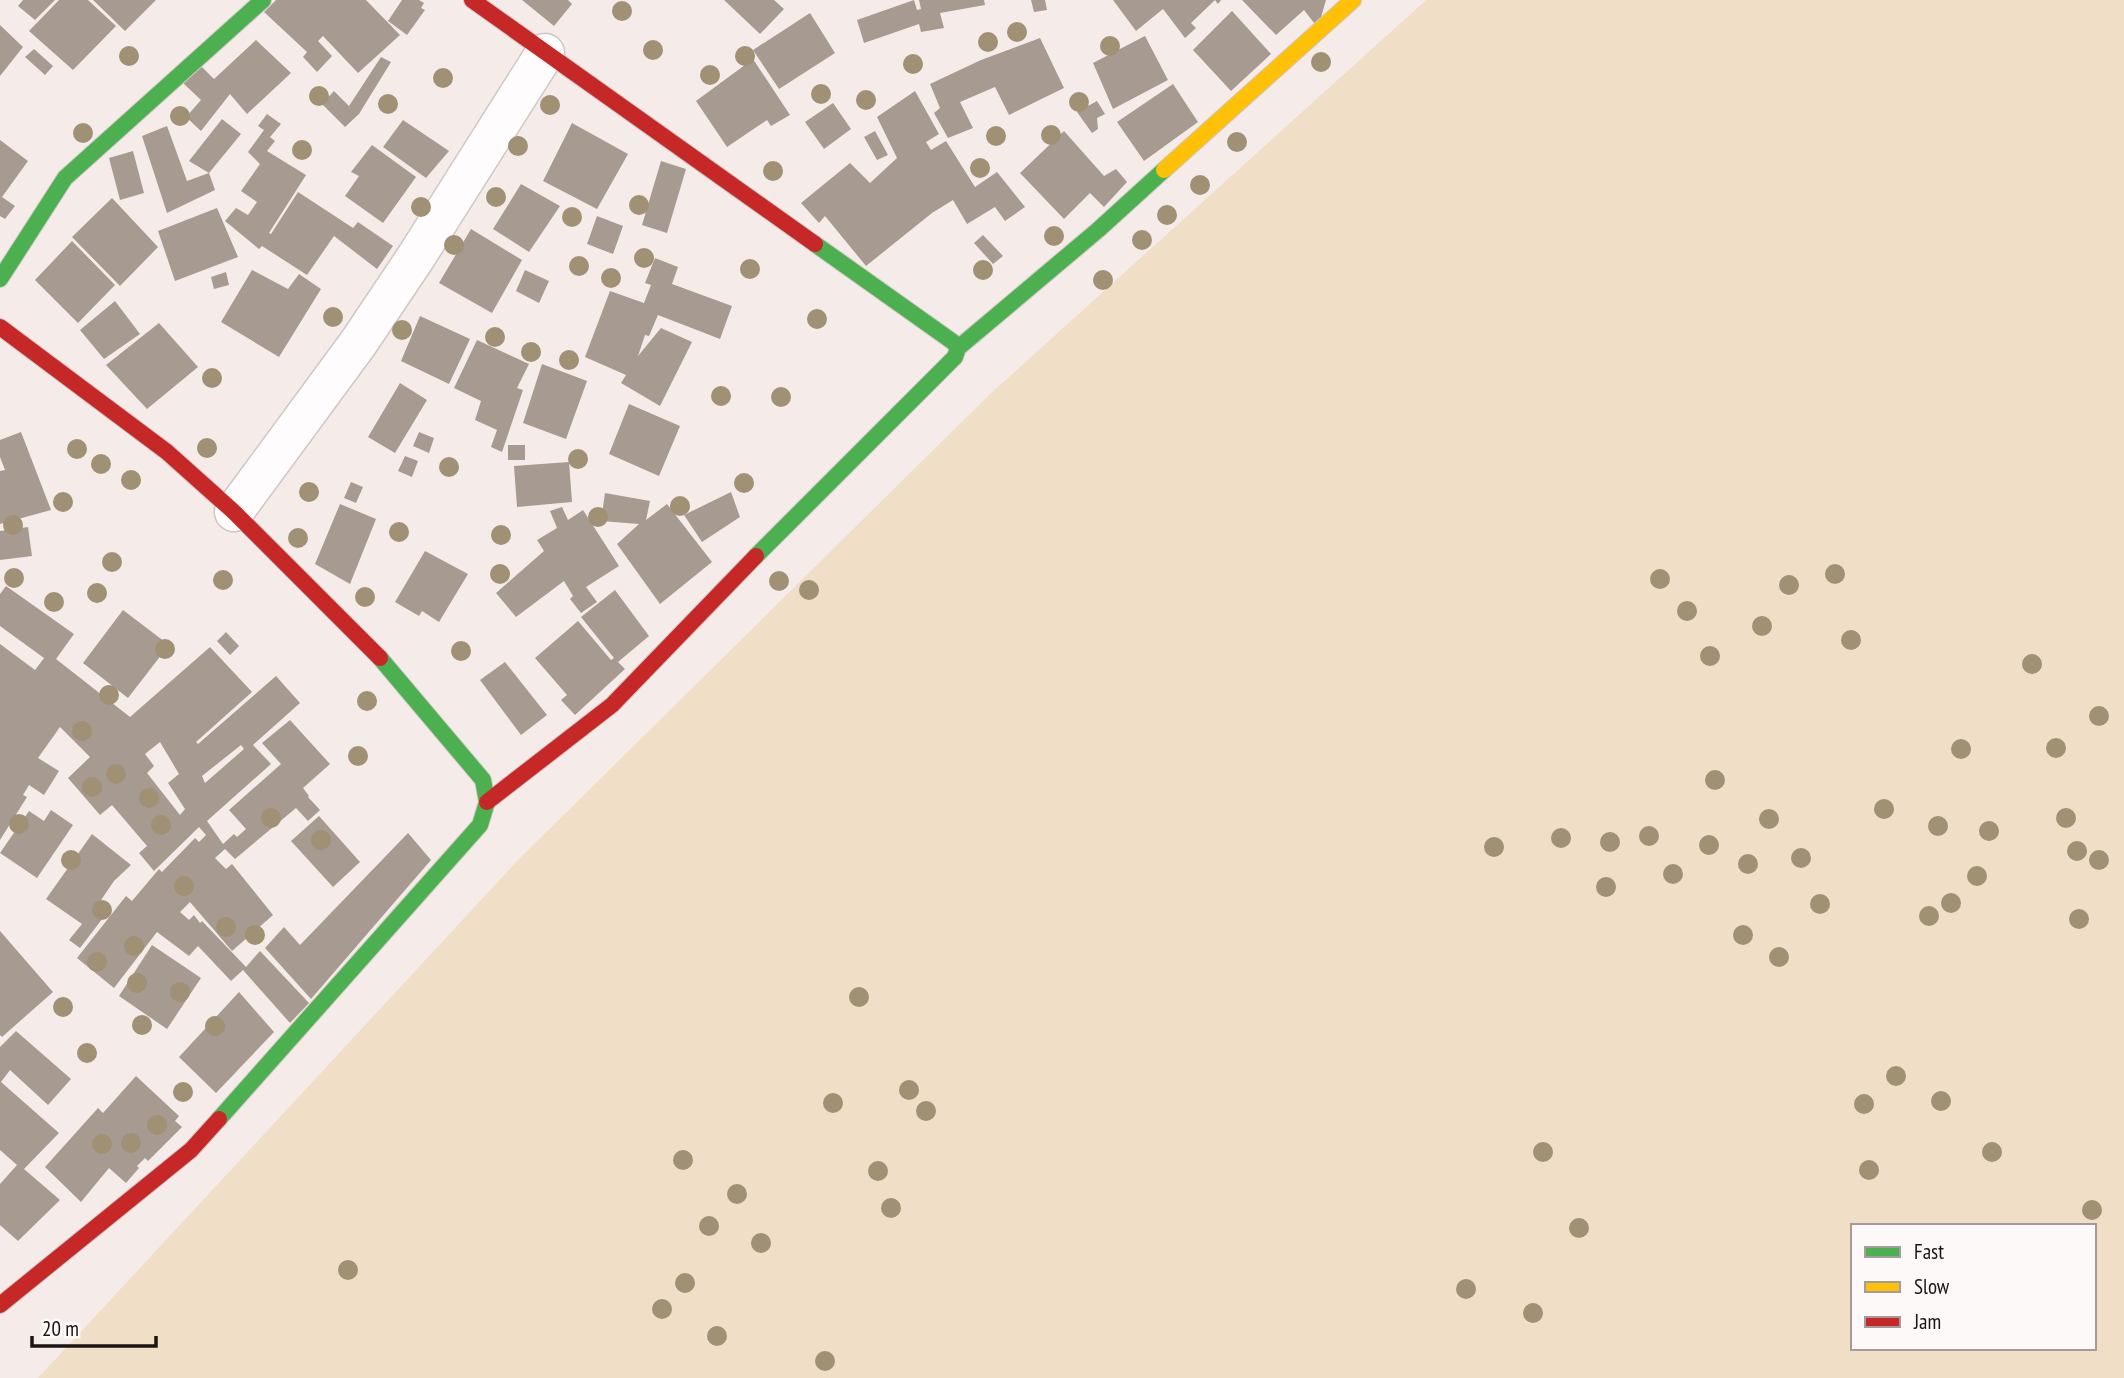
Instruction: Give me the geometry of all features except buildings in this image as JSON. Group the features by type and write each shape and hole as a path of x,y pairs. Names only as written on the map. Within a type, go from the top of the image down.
{"street":[{"path":"0,279 65,178 262,0"},
{"path":"472,0 958,348"},
{"path":"488,802 612,705 784,527 956,357 958,348 1098,230 1353,0"},
{"path":"234,512 373,321 545,53"},
{"path":"0,327 167,452 234,512 393,672 483,780 488,802 480,825 191,1150 0,1305"}],"shaded area":[{"path":"1426,0 2124,0 2124,1378 38,1378 518,860 990,394"}],"traffic: fast":[{"path":"0,279 65,178 263,0"},
{"path":"756,556 955,357 958,348 1098,230 1164,170"},
{"path":"815,244 958,348"},
{"path":"219,1119 480,825 487,802 483,780 380,658"}],"traffic: slow":[{"path":"1164,170 1353,0"}],"traffic: jam":[{"path":"472,0 815,244"},
{"path":"0,327 167,452 234,512 380,658"},
{"path":"487,802 612,705 756,556"},
{"path":"0,1305 191,1150 219,1119"}]}
